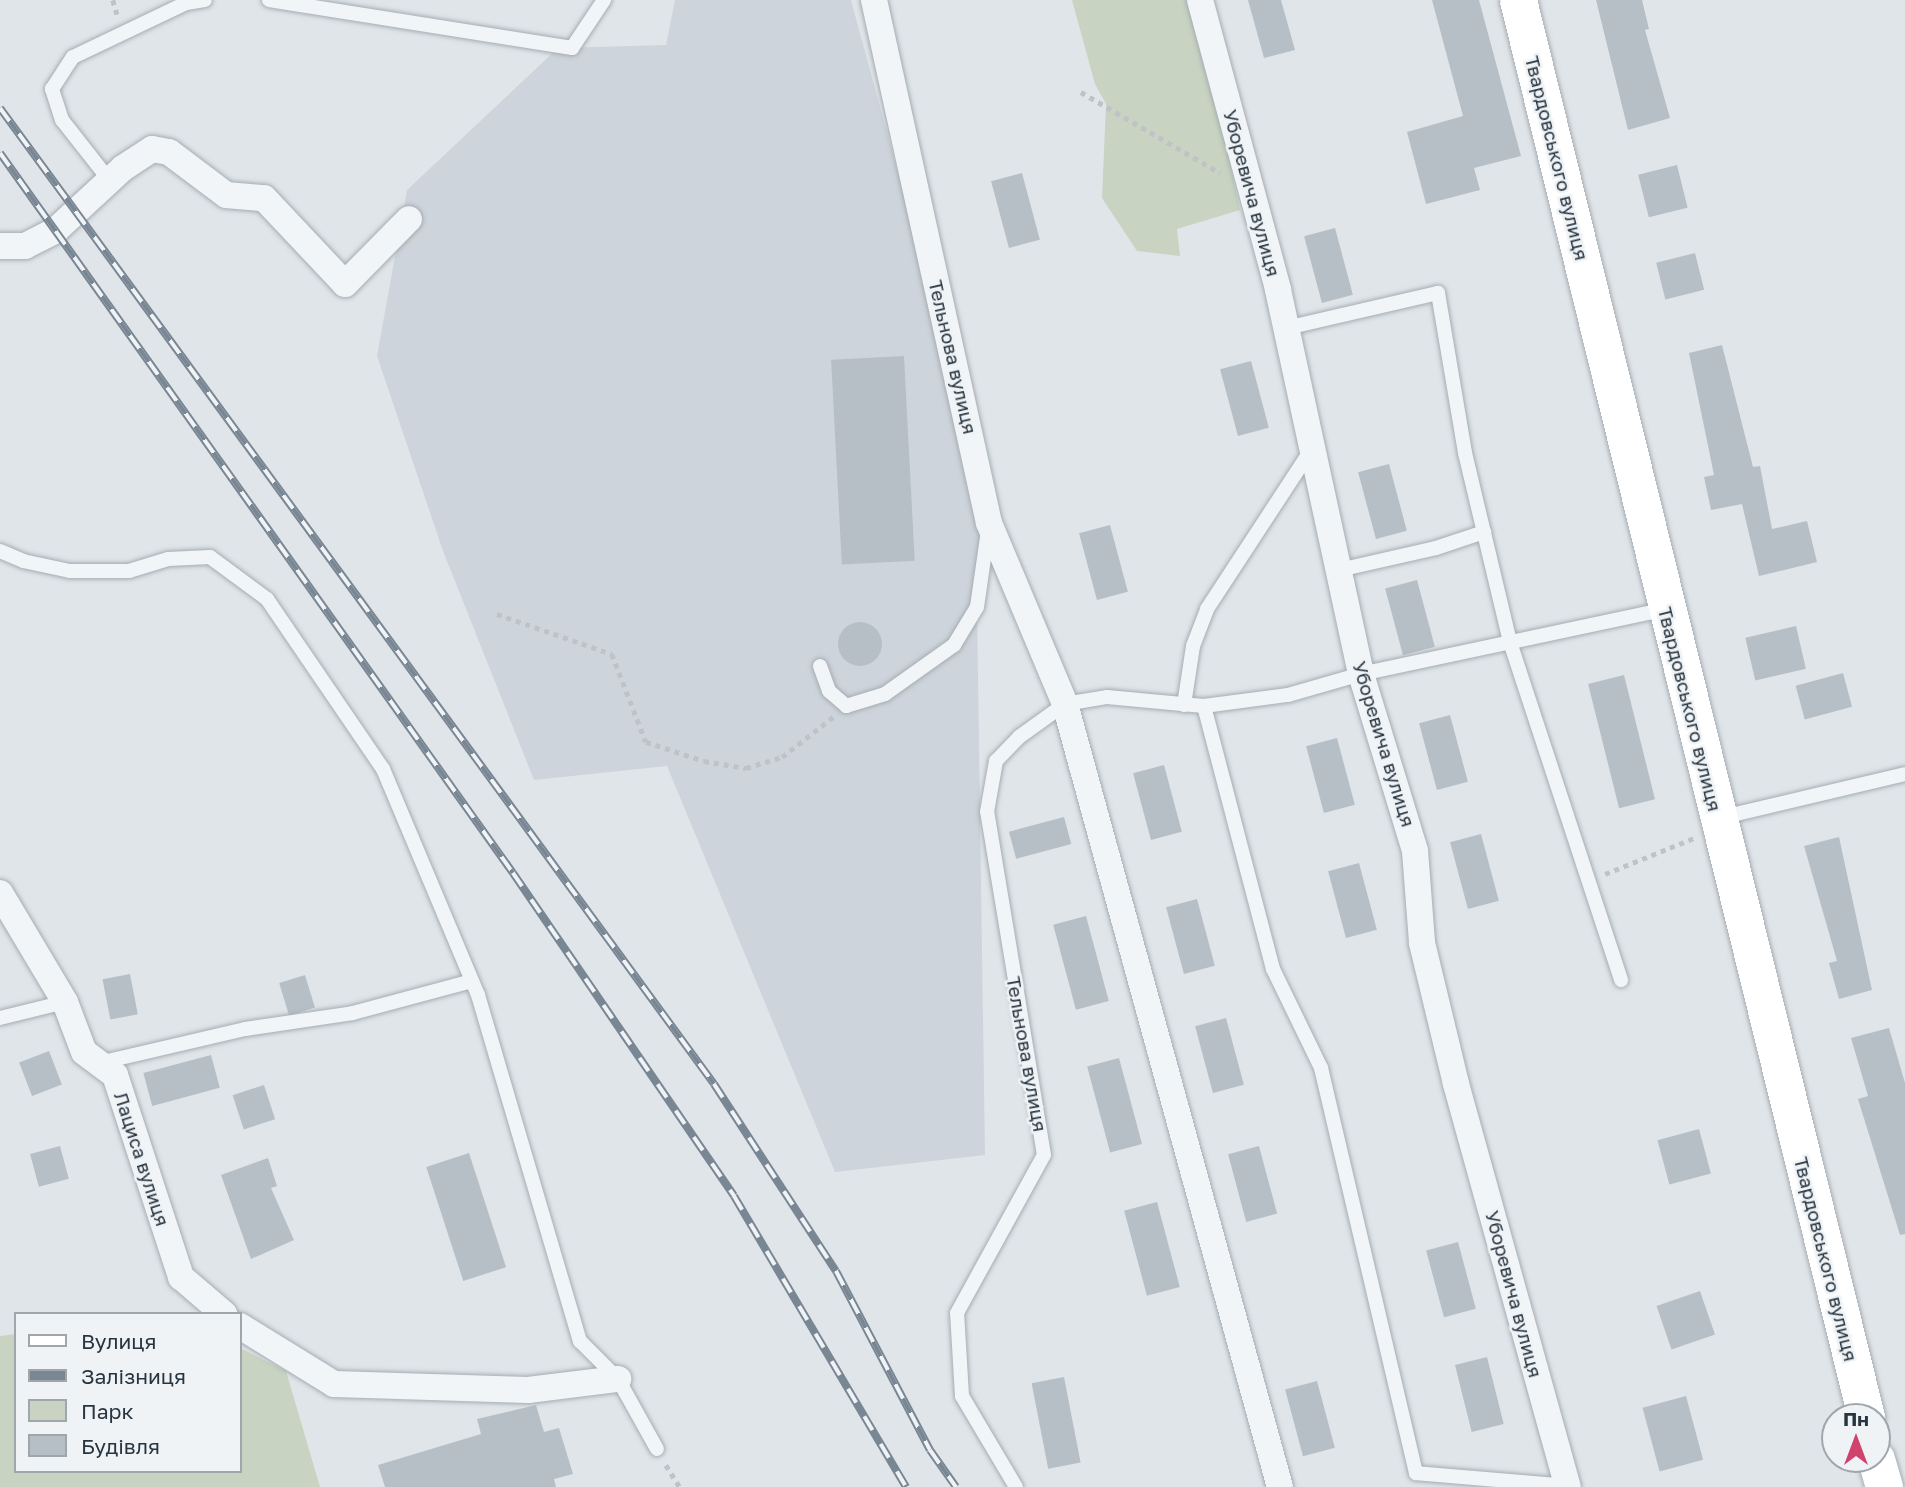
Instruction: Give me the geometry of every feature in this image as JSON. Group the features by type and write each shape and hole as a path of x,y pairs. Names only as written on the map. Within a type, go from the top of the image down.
{"main road":[{"name":"Твардовського вулиця","path":"1518,0 1716,818 1862,1403"}],"street":[{"name":"Тельнова вулиця","path":"874,0 989,523 1065,704 1280,1487"},
{"name":"Уборевича вулиця","path":"1200,0 1286,328 1361,674 1416,851 1422,943 1567,1487"},
{"path":"0,246 25,246 56,230 110,181 152,149 169,152 226,195 264,198 345,284 409,219"},
{"name":"Лациса вулиця","path":"0,893 65,1002 84,1052 115,1075 181,1277 223,1312"},
{"path":"242,1327 334,1384 528,1390 618,1379"}],"lane":[{"path":"110,181 62,120 52,89 72,57 186,3 205,0"},
{"path":"269,0 572,48 604,0"},
{"path":"1286,328 1438,293 1465,453 1510,642 1621,980"},
{"path":"1184,705 1193,646 1207,609 1313,448"},
{"path":"820,666 829,691 846,706 885,694 954,645 977,607 989,523"},
{"path":"1339,569 1436,548 1484,532"},
{"path":"0,551 23,561 70,571 129,571 168,559 210,557 267,599 383,769 472,981 580,1341 618,1379 657,1449"},
{"path":"1065,704 1107,697 1204,706 1288,695 1361,674 1666,609"},
{"name":"Тельнова вулиця","path":"1016,1487 962,1396 957,1313 1044,1155 987,812 996,761 1019,737 1065,704"},
{"path":"1204,706 1273,969 1321,1068 1416,1473 1567,1487"},
{"path":"1716,818 1905,774"},
{"path":"99,1063 245,1029 353,1013 472,981"},
{"path":"0,1017 65,1002"}],"path":[{"path":"1081,92 1129,116 1252,195"},
{"path":"497,614 612,654 646,743 704,761 746,768 782,757 846,706"},
{"path":"1588,881 1684,844 1716,818"},
{"path":"657,1449 680,1487"}],"shaded area":[{"path":"675,0 851,0 975,457 983,579 977,608 985,1155 835,1172 667,766 534,780 443,551 377,356 407,190 558,48 666,45"}],"green space":[{"path":"1072,0 1196,0 1240,210 1177,229 1180,256 1137,251 1102,198 1106,104 1095,84"},
{"path":"14,1334 14,1473 242,1473 242,1349 286,1371 320,1487 0,1487 0,1336"}],"building":[{"path":"1248,0 1281,0 1295,50 1264,58"},
{"path":"1432,0 1479,0 1521,156 1474,168 1480,190 1426,204 1407,132 1463,116"},
{"path":"1596,0 1642,0 1649,29 1645,30 1670,118 1628,130"},
{"path":"1677,165 1688,208 1649,217 1638,175"},
{"path":"1022,173 1040,240 1009,248 991,181"},
{"path":"1335,228 1353,295 1322,303 1304,236"},
{"path":"1695,253 1704,290 1665,300 1656,263"},
{"path":"1722,345 1753,467 1760,466 1772,529 1807,521 1817,562 1759,576 1742,504 1711,510 1704,477 1714,475 1689,353"},
{"path":"904,356 915,561 842,565 831,360"},
{"path":"1251,361 1269,428 1238,436 1220,369"},
{"path":"1389,464 1407,531 1376,539 1358,472"},
{"path":"1110,525 1128,592 1097,600 1079,533"},
{"path":"1417,580 1435,647 1403,655 1385,589"},
{"path":"860,622 875,629 882,644 875,659 860,666 845,659 838,644 845,629"},
{"path":"1796,626 1806,669 1755,681 1745,638"},
{"path":"1843,673 1852,707 1805,719 1796,686"},
{"path":"1624,675 1655,799 1619,808 1588,684"},
{"path":"1450,715 1468,782 1437,790 1419,723"},
{"path":"1337,738 1355,805 1324,813 1306,746"},
{"path":"1164,765 1182,832 1151,840 1133,773"},
{"path":"1064,817 1071,844 1016,859 1009,832"},
{"path":"1481,834 1499,901 1468,909 1450,842"},
{"path":"1839,837 1872,990 1839,999 1829,963 1837,961 1804,846"},
{"path":"1359,863 1377,930 1346,938 1328,871"},
{"path":"1197,899 1215,966 1184,974 1166,907"},
{"path":"1086,916 1109,1001 1076,1010 1053,925"},
{"path":"130,974 138,1014 110,1020 103,979"},
{"path":"305,975 315,1008 289,1015 279,983"},
{"path":"1226,1018 1244,1085 1213,1093 1195,1026"},
{"path":"1889,1028 1905,1083 1905,1234 1900,1235 1858,1099 1868,1096 1851,1038"},
{"path":"49,1051 62,1085 32,1096 19,1062"},
{"path":"211,1055 220,1088 152,1106 143,1073"},
{"path":"1119,1058 1142,1144 1110,1153 1087,1067"},
{"path":"264,1085 275,1119 244,1129 233,1095"},
{"path":"1699,1129 1711,1173 1669,1185 1657,1140"},
{"path":"60,1146 69,1179 39,1187 30,1154"},
{"path":"1259,1146 1277,1214 1246,1222 1228,1154"},
{"path":"469,1153 506,1267 463,1281 426,1167"},
{"path":"268,1158 277,1186 271,1188 294,1240 251,1259 221,1175"},
{"path":"1157,1202 1180,1287 1147,1296 1124,1211"},
{"path":"1458,1242 1476,1309 1444,1317 1426,1251"},
{"path":"1700,1291 1715,1334 1671,1349 1657,1306"},
{"path":"1487,1357 1504,1424 1472,1432 1455,1365"},
{"path":"1064,1377 1081,1462 1048,1469 1032,1383"},
{"path":"1317,1381 1335,1448 1303,1456 1285,1390"},
{"path":"1686,1396 1703,1460 1660,1471 1643,1408"},
{"path":"536,1405 544,1432 559,1428 573,1474 554,1479 556,1487 385,1487 378,1465 481,1434 477,1419"}],"railway":[{"path":"0,108 714,1084 836,1271 930,1450 956,1487"},
{"path":"0,153 513,873 734,1196 906,1487"}]}
